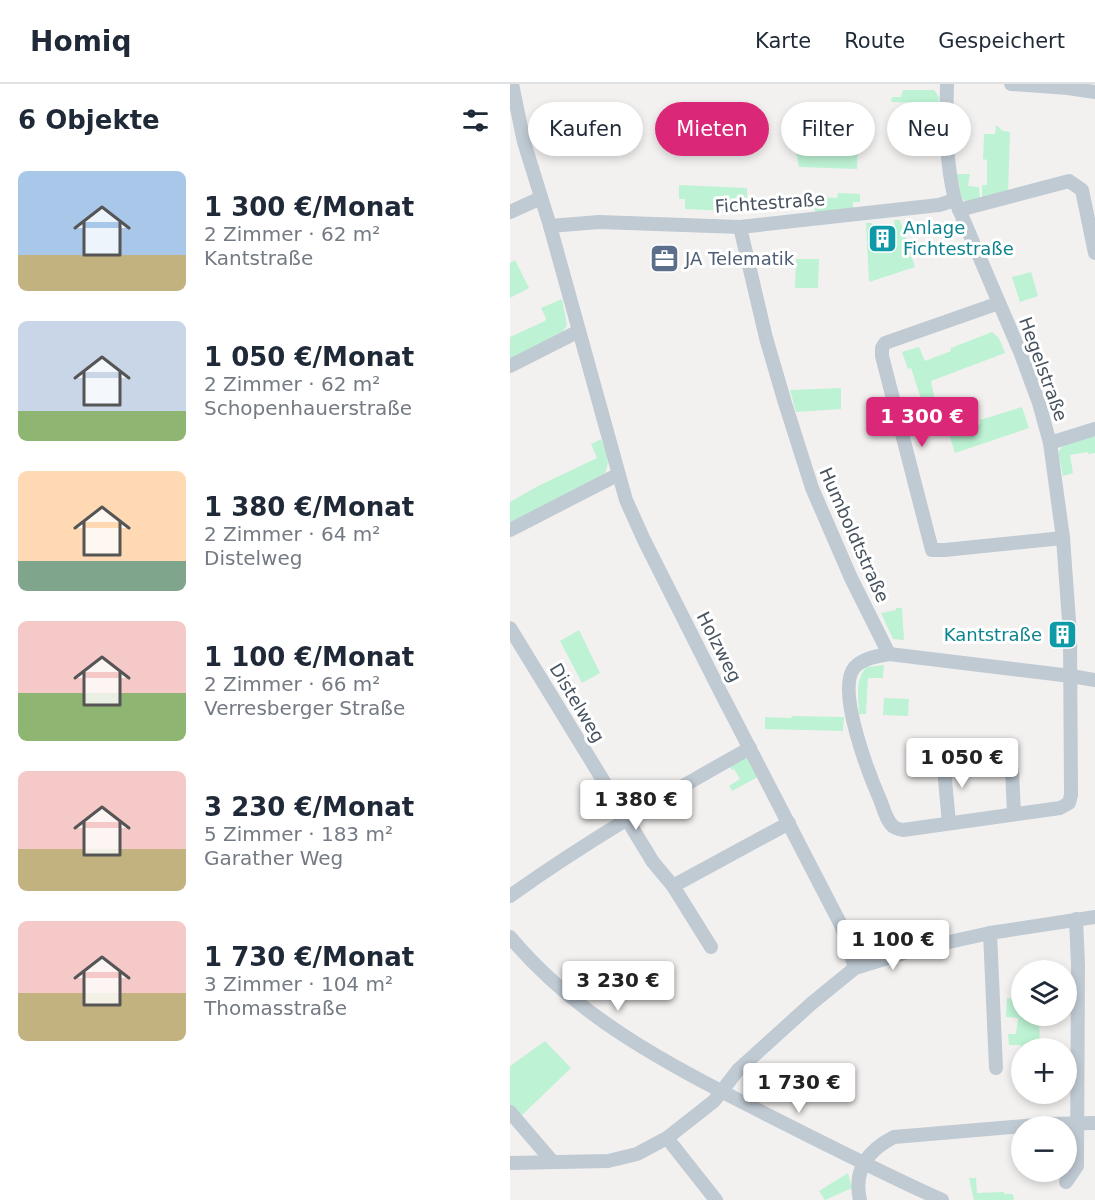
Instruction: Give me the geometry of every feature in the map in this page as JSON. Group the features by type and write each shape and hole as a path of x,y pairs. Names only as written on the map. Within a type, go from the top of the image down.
{"street":[{"name":"Holzweg","path":"512,84 519,121 606,426 617,475 626,500 644,540 842,927 855,968"},
{"name":"Hegelstraße","path":"947,84 947,160 957,205 1031,379 1050,443 1063,538 1071,676 1071,795 1069,803 1060,808 1014,814"},
{"path":"1011,84 1095,92"},
{"name":"Fichtestraße","path":"550,226 599,222 740,227 939,205 957,205 1069,182 1082,190 1095,253"},
{"path":"510,212 541,198"},
{"name":"Humboldtstraße","path":"740,227 766,338 812,488 850,578 889,654"},
{"path":"999,303 885,343 882,348 882,356 932,550 1063,538"},
{"path":"510,366 579,331"},
{"path":"1050,443 1095,429"},
{"path":"510,530 617,475"},
{"name":"Distelweg","path":"510,628 653,862 673,886 711,947"},
{"path":"1012,770 1014,814 903,830 894,827 873,785 854,722 850,697 850,679 853,669 860,663 889,654 1095,680"},
{"path":"510,896 626,819 750,748"},
{"path":"943,758 949,823"},
{"path":"673,886 789,822"},
{"path":"510,1163 608,1161 637,1155 667,1138 714,1101 738,1071 812,1003 855,968 916,949 990,933 1095,917"},
{"path":"1076,919 1077,1124 1095,1123"},
{"path":"990,933 996,1068"},
{"path":"510,937 547,978 578,1005 660,1059 721,1092 942,1200"},
{"path":"510,1112 552,1161"},
{"path":"860,1200 858,1190 861,1170 878,1144 894,1137 1011,1127"},
{"path":"667,1138 716,1200"}],"green space":[{"path":"903,90 934,90 939,97 938,102 891,102 892,97 901,97"},
{"path":"996,125 1003,131 1010,132 1008,195 982,201 982,185 987,185 987,160 983,159 984,134 995,134"},
{"path":"797,156 858,156 857,169 799,167"},
{"path":"957,174 970,174 968,186 979,187 980,201 966,202 962,198"},
{"path":"679,185 747,188 748,212 685,209 685,199 679,199"},
{"path":"838,193 860,194 860,202 853,202 853,208 815,213 814,197 837,198"},
{"path":"894,220 900,220 915,267 869,282 866,223 872,223 875,242 886,241 886,235 896,234"},
{"path":"796,259 819,259 818,288 795,288"},
{"path":"515,260 529,288 510,298 510,263"},
{"path":"1031,272 1038,296 1020,302 1012,277"},
{"path":"562,299 567,325 563,331 510,360 510,337 545,321 546,318 541,308"},
{"path":"992,332 999,338 1005,353 931,381 935,401 923,405 911,368 908,369 902,352 919,347 925,361"},
{"path":"841,388 841,409 796,412 790,390"},
{"path":"1022,407 1029,428 955,453 949,434 980,424 980,420"},
{"path":"1095,436 1095,453 1070,455 1073,473 1063,476 1058,452 1063,446"},
{"path":"601,439 608,461 604,474 510,523 510,502 597,458 591,444"},
{"path":"896,608 902,608 904,640 893,639 881,613 896,610"},
{"path":"579,630 600,673 582,683 560,641"},
{"path":"884,665 883,678 868,678 866,714 859,714 860,677 867,667"},
{"path":"884,698 909,699 908,716 883,715"},
{"path":"792,716 844,717 843,731 765,729 765,717 791,718"},
{"path":"745,757 748,758 758,777 732,791 729,786 740,779 729,765"},
{"path":"1007,998 1011,998 1011,1017 1006,1017"},
{"path":"1017,1026 1039,1026 1040,1038 1011,1038 1011,1045 1009,1045 1008,1034 1016,1034"},
{"path":"545,1041 571,1068 520,1117 510,1106 510,1066"},
{"path":"848,1173 852,1188 825,1200 819,1191"},
{"path":"969,1178 976,1178 977,1193 1004,1192 1004,1194 1013,1194 1014,1200 974,1200"}],"place":[{"name":"Anlage Fichtestraße","path":"882,238"},
{"name":"JA Telematik","path":"664,259"},
{"name":"Kantstraße","path":"1063,635"}]}
